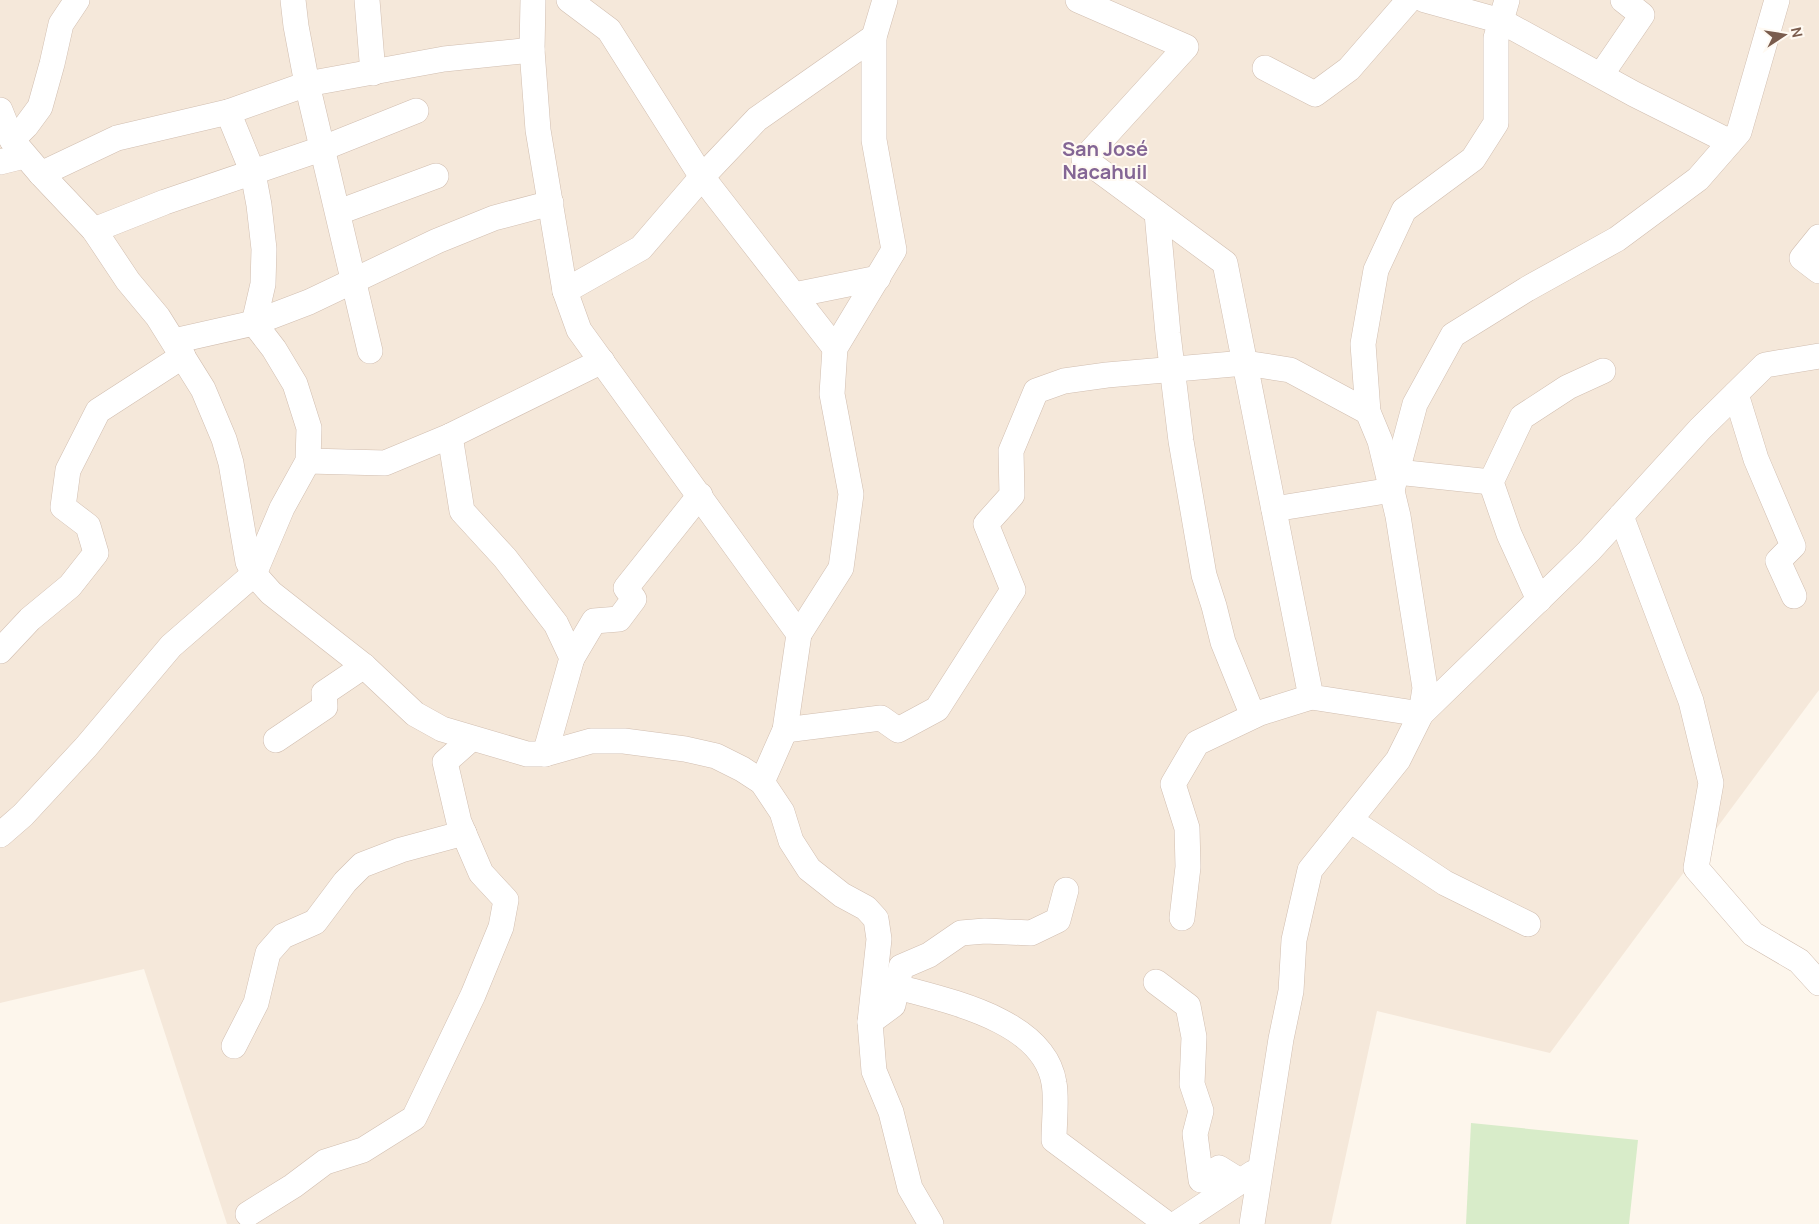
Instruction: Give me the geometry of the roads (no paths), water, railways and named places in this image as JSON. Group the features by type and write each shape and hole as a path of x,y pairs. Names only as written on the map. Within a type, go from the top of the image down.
{"street":[{"path":"0,162 18,148 26,126 40,107 61,24 76,0"},
{"path":"293,0 307,84 339,212 370,350"},
{"path":"367,0 373,73"},
{"path":"533,0 532,50 538,130 565,291 579,330 800,634"},
{"path":"569,0 609,30 702,178 835,348"},
{"path":"762,782 784,730 800,634 841,568 851,494 832,394 835,348 894,250 874,140 874,37 885,0"},
{"path":"1078,0 1186,47 1084,160 1225,263 1311,697"},
{"path":"1265,68 1315,94 1349,70 1408,0"},
{"path":"1425,0 1504,11 1601,75 1730,142"},
{"path":"1601,75 1642,15 1623,0"},
{"path":"1394,481 1415,404 1454,335 1527,289 1617,239 1698,179 1739,132 1777,0"},
{"path":"1252,1224 1281,1039 1291,991 1294,940 1310,870 1398,760 1421,714 1425,688 1394,481 1368,412 1363,344 1376,270 1404,210 1473,159 1496,123 1496,38 1504,11"},
{"path":"565,291 641,248 757,119 874,37"},
{"path":"41,174 117,138 228,112 307,84 444,58 532,50"},
{"path":"0,110 18,148 94,230 128,281 158,317 203,389 224,439 231,463 248,562 254,574 271,593 364,666 415,714 442,729 527,754 545,754 591,741 624,741 686,749 716,756 742,768 762,782 782,812 791,842 809,869 842,894 866,908 876,919 879,939 870,1022 874,1071 891,1112 910,1188 931,1224"},
{"path":"94,230 164,202 322,149 416,111"},
{"path":"228,112 253,173 264,249 263,284 254,323"},
{"path":"339,212 436,176"},
{"path":"0,652 30,619 70,586 96,553 88,526 63,507 68,470 98,411 178,349 310,302 437,240 494,218 551,203"},
{"path":"1157,213 1181,441 1204,575 1223,642 1254,716"},
{"path":"1819,237 1802,258 1819,271"},
{"path":"794,295 878,278"},
{"path":"0,835 23,815 86,747 171,646 254,574 282,508 308,461 308,428 295,384 274,349 254,323"},
{"path":"1421,714 1589,551 1700,430 1765,365 1819,356"},
{"path":"308,461 385,463 450,436 602,361"},
{"path":"784,730 881,718 898,730 937,709 1013,590 986,524 1012,495 1011,451 1036,391 1064,381 1107,374 1245,363 1290,370 1368,412"},
{"path":"1539,600 1509,534 1491,482 1522,417 1568,386 1603,371"},
{"path":"1736,394 1756,459 1793,546 1778,561 1794,596"},
{"path":"450,436 462,511 505,558 556,624 572,658"},
{"path":"1274,509 1394,481 1491,482"},
{"path":"545,754 572,658 594,621 620,619 634,599 626,588 700,495"},
{"path":"1621,516 1691,701 1711,783 1696,868 1754,934 1799,961 1819,983"},
{"path":"276,740 325,708 324,693 364,666"},
{"path":"1182,918 1188,866 1187,828 1173,784 1197,743 1254,716 1311,697 1421,714"},
{"path":"248,1214 325,1162 363,1150 414,1118 473,996 501,927 506,900 481,873 459,822 445,762 471,739"},
{"path":"1350,820 1445,883 1528,924"},
{"path":"234,1046 256,1003 268,953 283,936 315,922 345,882 362,865 401,850 464,833"},
{"path":"870,1022 893,1006 901,966 929,955 961,933 985,931 1031,933 1058,920 1066,890"},
{"path":"1156,982 1188,1006 1194,1038 1192,1084 1201,1111 1195,1134 1201,1180 1219,1168 1240,1181"},
{"path":"898,987 976,1009 1025,1035 1045,1057 1054,1082 1054,1140 1166,1224"},
{"path":"1176,1224 1261,1168"}],"district":[{"name":"San José Nacahuil","path":"1105,160"}]}
